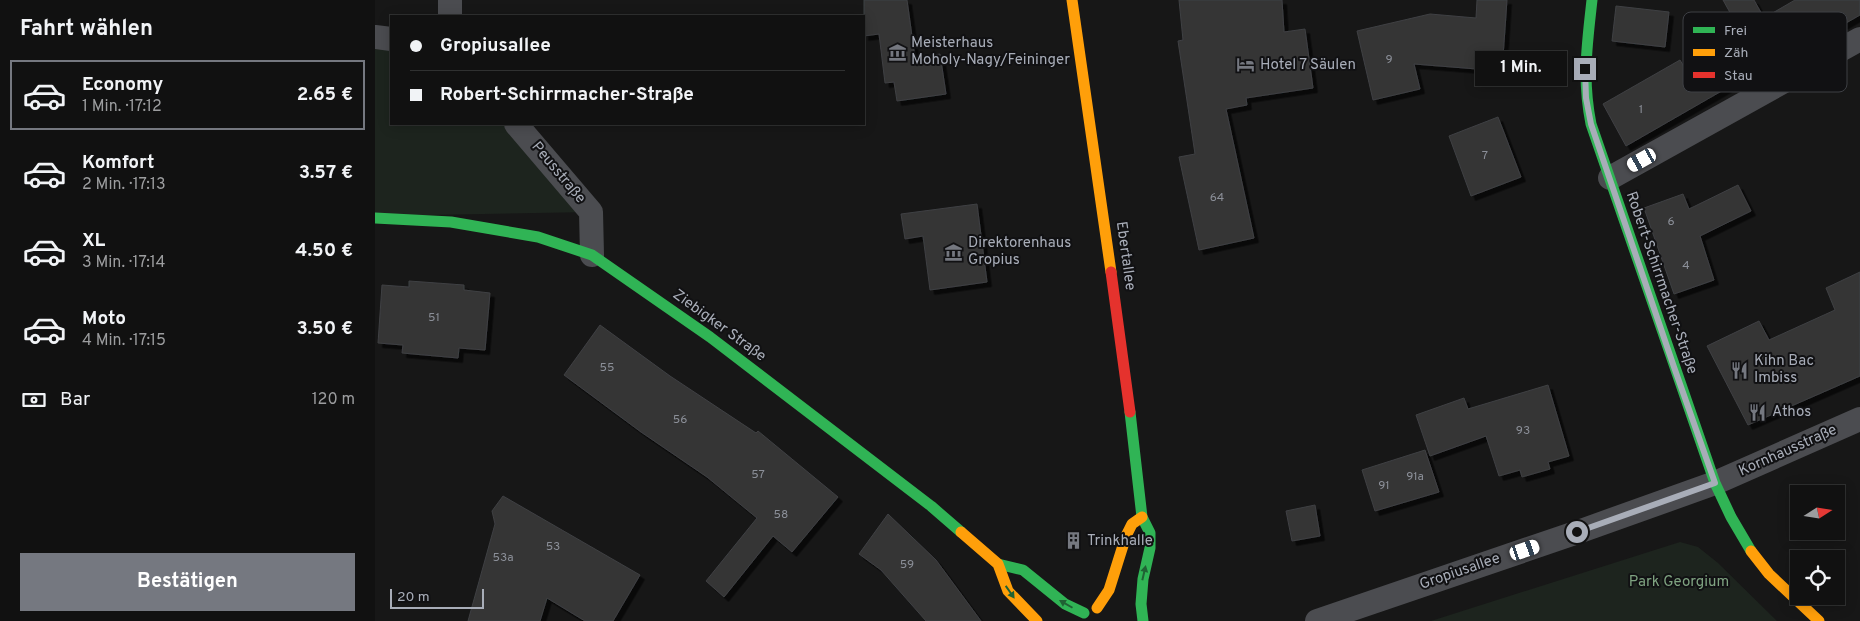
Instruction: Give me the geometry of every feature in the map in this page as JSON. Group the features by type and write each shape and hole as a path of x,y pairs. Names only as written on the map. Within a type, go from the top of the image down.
{"street":[{"path":"450,0 450,15"},
{"name":"Ebertallee","path":"1071,0 1105,223 1138,472 1142,517 1151,533 1151,548 1143,579 1141,596 1142,621"},
{"name":"Robert-Schirrmacher-Straße","path":"1591,0 1585,69 1586,98 1591,124 1715,483 1731,517 1752,553 1769,574 1819,621"},
{"path":"375,37 390,39"},
{"path":"1847,46 1860,39"},
{"path":"1610,178 1765,92"},
{"name":"Peusstraße","path":"517,125 591,212 592,255"},
{"name":"Ziebigker Straße","path":"375,218 451,222 539,237 592,255 691,322 858,449 931,506 997,564 1023,570 1065,604 1084,613"},
{"name":"Kornhausstraße","path":"1715,483 1860,419"},
{"name":"Gropiusallee","path":"1317,621 1586,530 1715,483"},
{"path":"1097,608 1109,590 1131,524 1142,517"},
{"name":"Ziebigker Straße","path":"997,564 1007,591 1037,621"},
{"path":"1071,621 1097,608 1113,608"},
{"path":"1131,614 1142,621"}],"green space":[{"path":"375,37 390,39 390,125 517,125 591,212 375,216"},
{"name":"Park Georgium","path":"1680,542 1698,547 1718,563 1777,621 1431,621"}],"building":[{"name":"Meisterhaus Moholy-Nagy/Feininger","path":"864,0 907,0 915,58 940,54 946,94 897,101 894,82 885,83 879,34 865,36"},
{"path":"1179,0 1282,0 1284,32 1305,29 1313,88 1246,98 1247,105 1226,109 1254,238 1199,250 1179,157 1195,154 1178,41 1183,40"},
{"path":"1477,0 1507,0 1502,71 1414,64 1420,89 1373,100 1357,31 1430,14 1476,18"},
{"path":"1723,0 1754,0 1761,12 1730,12"},
{"path":"1795,0 1860,0 1860,15 1847,22 1847,12 1774,12"},
{"path":"1616,6 1669,12 1665,47 1612,41"},
{"path":"1680,60 1683,65 1683,92 1720,92 1626,146 1603,104"},
{"path":"1498,117 1521,177 1471,196 1449,136"},
{"path":"1738,185 1751,211 1700,236 1714,280 1674,294 1644,208 1683,194 1689,209"},
{"name":"Direktorenhaus Gropius","path":"977,204 987,282 930,290 923,236 905,239 901,214"},
{"path":"1860,272 1860,376 1748,425 1707,346 1759,321 1769,340 1835,310 1826,288"},
{"path":"409,281 464,285 464,290 490,293 485,350 459,348 458,358 402,353 403,345 378,343 382,285 409,287"},
{"path":"600,325 670,376 756,433 758,431 838,497 792,552 773,536 724,597 706,581 757,518 707,477 641,432 564,375"},
{"path":"1548,385 1569,456 1548,462 1550,469 1522,477 1520,470 1499,476 1486,436 1430,456 1416,415 1464,398 1468,409"},
{"path":"1425,450 1439,492 1375,511 1362,470"},
{"path":"503,496 640,575 613,621 585,621 547,598 540,621 468,621 495,524 492,511"},
{"path":"1315,505 1320,536 1292,541 1286,511"},
{"path":"888,514 936,560 981,621 926,621 881,570 859,554"}],"traffic: fast":[{"path":"1592,0 1586,77 1591,124 1715,483 1731,517 1751,551"},
{"path":"375,218 451,222 538,237 592,255 710,337 931,506 961,532"},
{"path":"1130,412 1142,517 1150,533 1150,548 1143,579 1141,604 1143,621"},
{"path":"998,564 1023,570 1065,604 1084,613"}],"traffic: slow":[{"path":"1072,0 1111,272"},
{"path":"1097,608 1109,590 1126,536 1132,524 1142,517"},
{"path":"961,532 998,564 1008,591 1037,621"},
{"path":"1751,551 1769,574 1819,621"}],"traffic: jam":[{"path":"1111,272 1130,412"}],"place":[{"name":"Meisterhaus Moholy-Nagy/Feininger","path":"897,52"},
{"name":"Hotel 7 Säulen","path":"1246,65"},
{"name":"Direktorenhaus Gropius","path":"954,252"},
{"name":"Kihn Bac Imbiss","path":"1740,370"},
{"name":"Athos","path":"1758,412"},
{"name":"Trinkhalle","path":"1073,541"}],"route":[{"path":"1577,532 1715,483 1591,124 1586,98 1585,69"}]}
